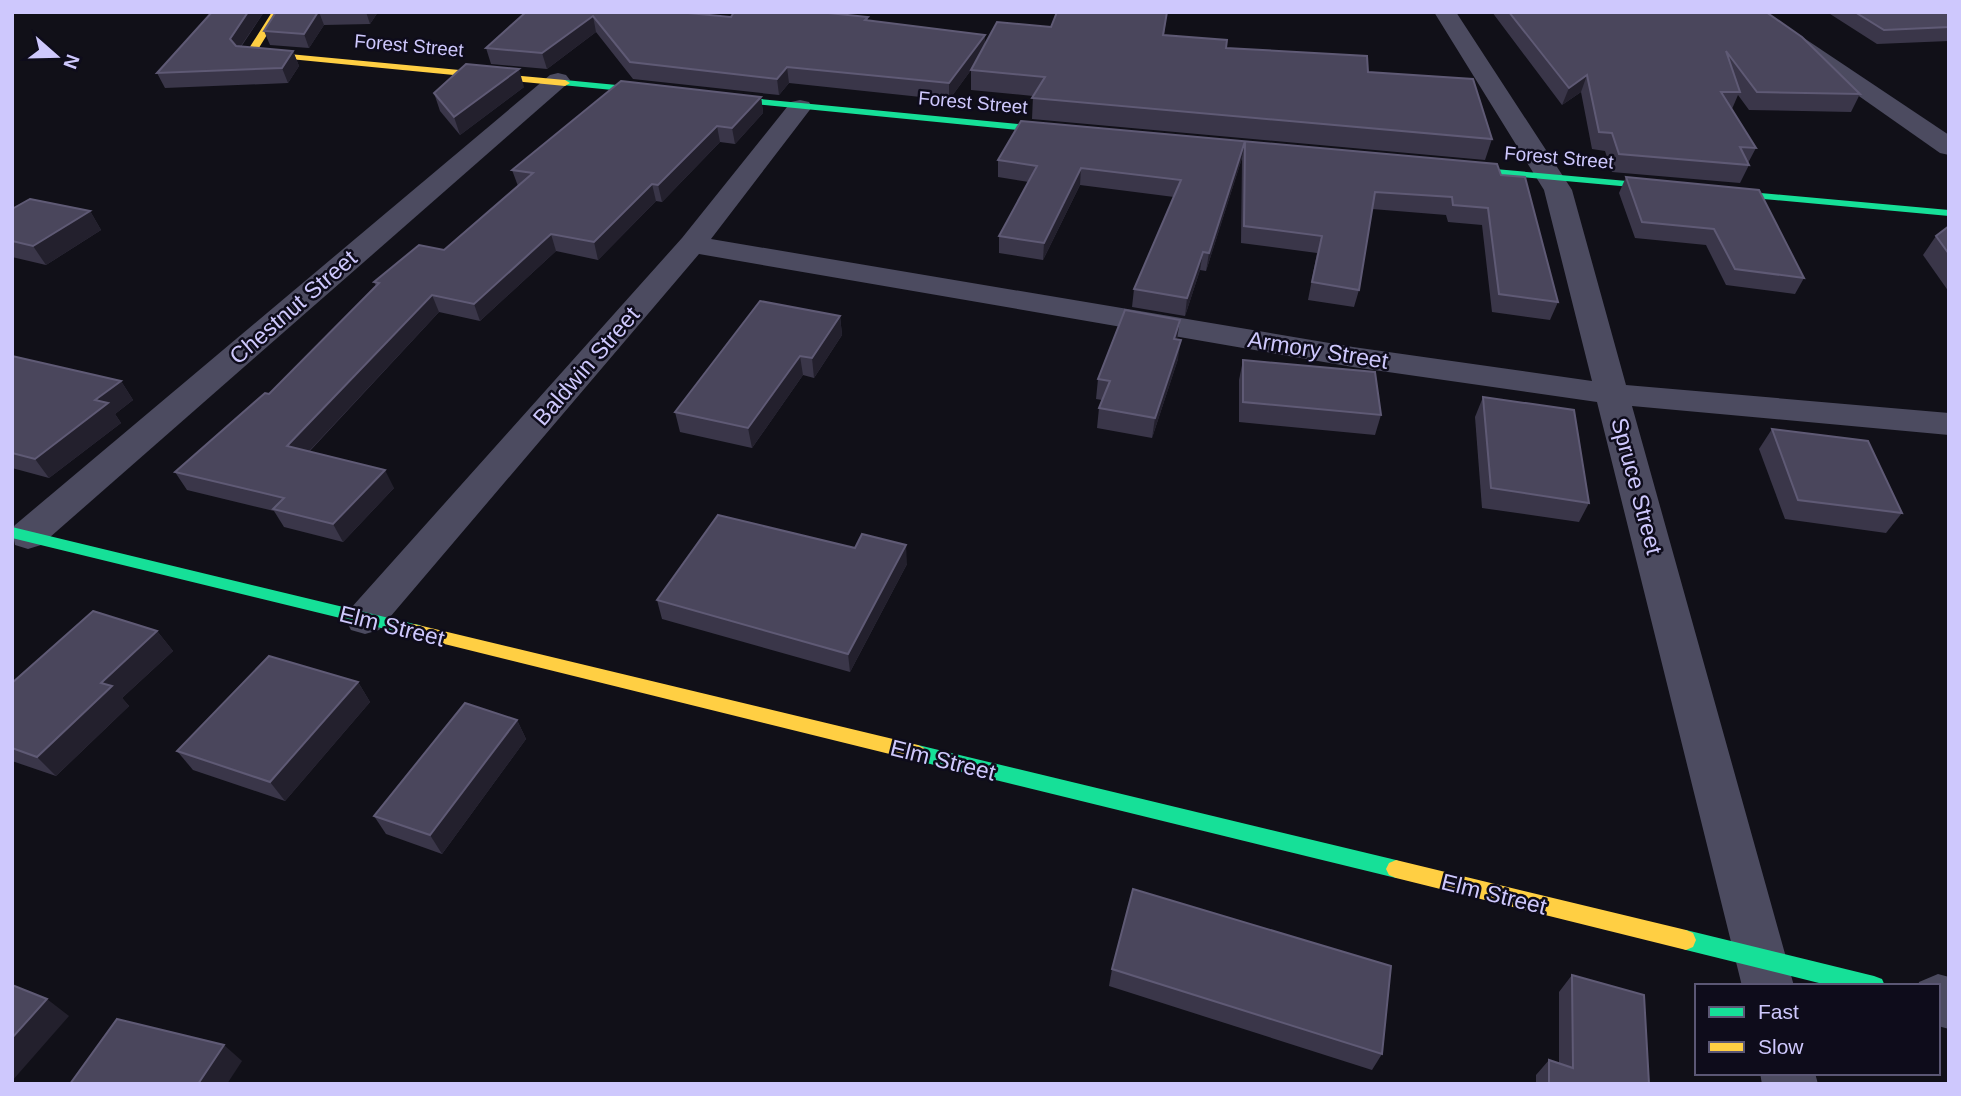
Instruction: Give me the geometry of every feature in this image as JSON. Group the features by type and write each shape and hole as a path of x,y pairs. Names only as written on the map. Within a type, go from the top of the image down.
{"street":[{"name":"Forest Street","path":"277,12 251,53 558,80 800,107 1084,134"},
{"name":"Spruce Street","path":"1445,12 1558,190 1765,973"},
{"path":"1750,12 1949,148"},
{"name":"Chestnut Street","path":"20,533 558,80"},
{"name":"Baldwin Street","path":"365,619 692,244 800,107"},
{"name":"Forest Street","path":"1440,167 1949,213"},
{"name":"Armory Street","path":"692,244 1353,357 1612,394 1949,424"},
{"name":"Elm Street","path":"20,533 1765,973 1857,984"}],"building":[{"path":"212,12 248,12 230,39 236,46 293,51 282,68 157,73"},
{"path":"276,12 318,12 304,34 264,31"},
{"path":"526,12 677,12 731,17 734,12 818,12 985,35 949,83 787,67 777,79 630,62 593,16 542,53 486,48"},
{"path":"1057,12 1167,12 1163,35 1227,40 1226,48 1367,56 1368,72 1473,79 1492,139 1032,98 1045,77 971,70 997,22 1051,27"},
{"path":"1509,12 1766,12 1802,37 1860,94 1757,92 1726,51 1740,92 1721,92 1756,148 1740,147 1749,165 1619,154 1612,133 1599,132 1587,75 1569,88"},
{"path":"1855,12 1949,12 1949,27 1884,30"},
{"path":"466,64 519,69 454,117 434,93"},
{"path":"621,81 761,97 732,128 717,126 658,185 652,184 594,242 551,234 474,304 432,295 287,446 385,470 333,524 273,509 284,498 175,472 265,393 269,394 379,283 374,282 419,245 444,250 533,173 512,170"},
{"path":"1021,121 1245,141 1209,253 1203,252 1187,298 1134,289 1181,180 1081,168 1044,243 999,236 1037,166 998,160"},
{"path":"1245,141 1497,164 1501,175 1525,177 1558,302 1499,294 1488,208 1453,205 1452,197 1375,192 1359,290 1312,282 1322,236 1244,226"},
{"path":"1626,177 1759,190 1804,278 1735,269 1714,229 1642,222"},
{"path":"30,199 90,211 33,246 12,241 12,209"},
{"path":"1949,226 1949,254 1936,236"},
{"path":"760,301 840,316 812,358 800,356 748,428 675,412"},
{"path":"1125,310 1180,320 1174,339 1181,340 1155,418 1099,408 1110,381 1098,379"},
{"path":"12,356 121,381 95,400 108,403 35,459 12,453"},
{"path":"1243,360 1375,372 1381,415 1243,402"},
{"path":"1483,397 1574,410 1589,503 1491,488"},
{"path":"1772,429 1868,441 1902,513 1798,500"},
{"path":"718,515 855,548 862,534 906,545 848,654 657,600"},
{"path":"93,611 157,631 101,683 112,686 37,757 12,748 12,683"},
{"path":"269,656 358,682 270,782 177,751"},
{"path":"465,703 517,720 430,835 374,816"},
{"path":"1133,889 1391,966 1382,1054 1112,969"},
{"path":"1572,975 1644,995 1649,1084 1549,1084 1549,1060 1573,1068"},
{"path":"12,985 47,999 12,1038"},
{"path":"117,1019 224,1045 198,1084 70,1084"}],"traffic: fast":[{"path":"565,83 1069,132"},
{"path":"1450,168 1949,213"},
{"path":"12,532 414,630"},
{"path":"918,753 1396,869"},
{"path":"1686,940 1866,984"}],"traffic: slow":[{"path":"277,12 251,53 565,83"},
{"path":"414,630 918,753"},
{"path":"1396,869 1686,940"}]}
